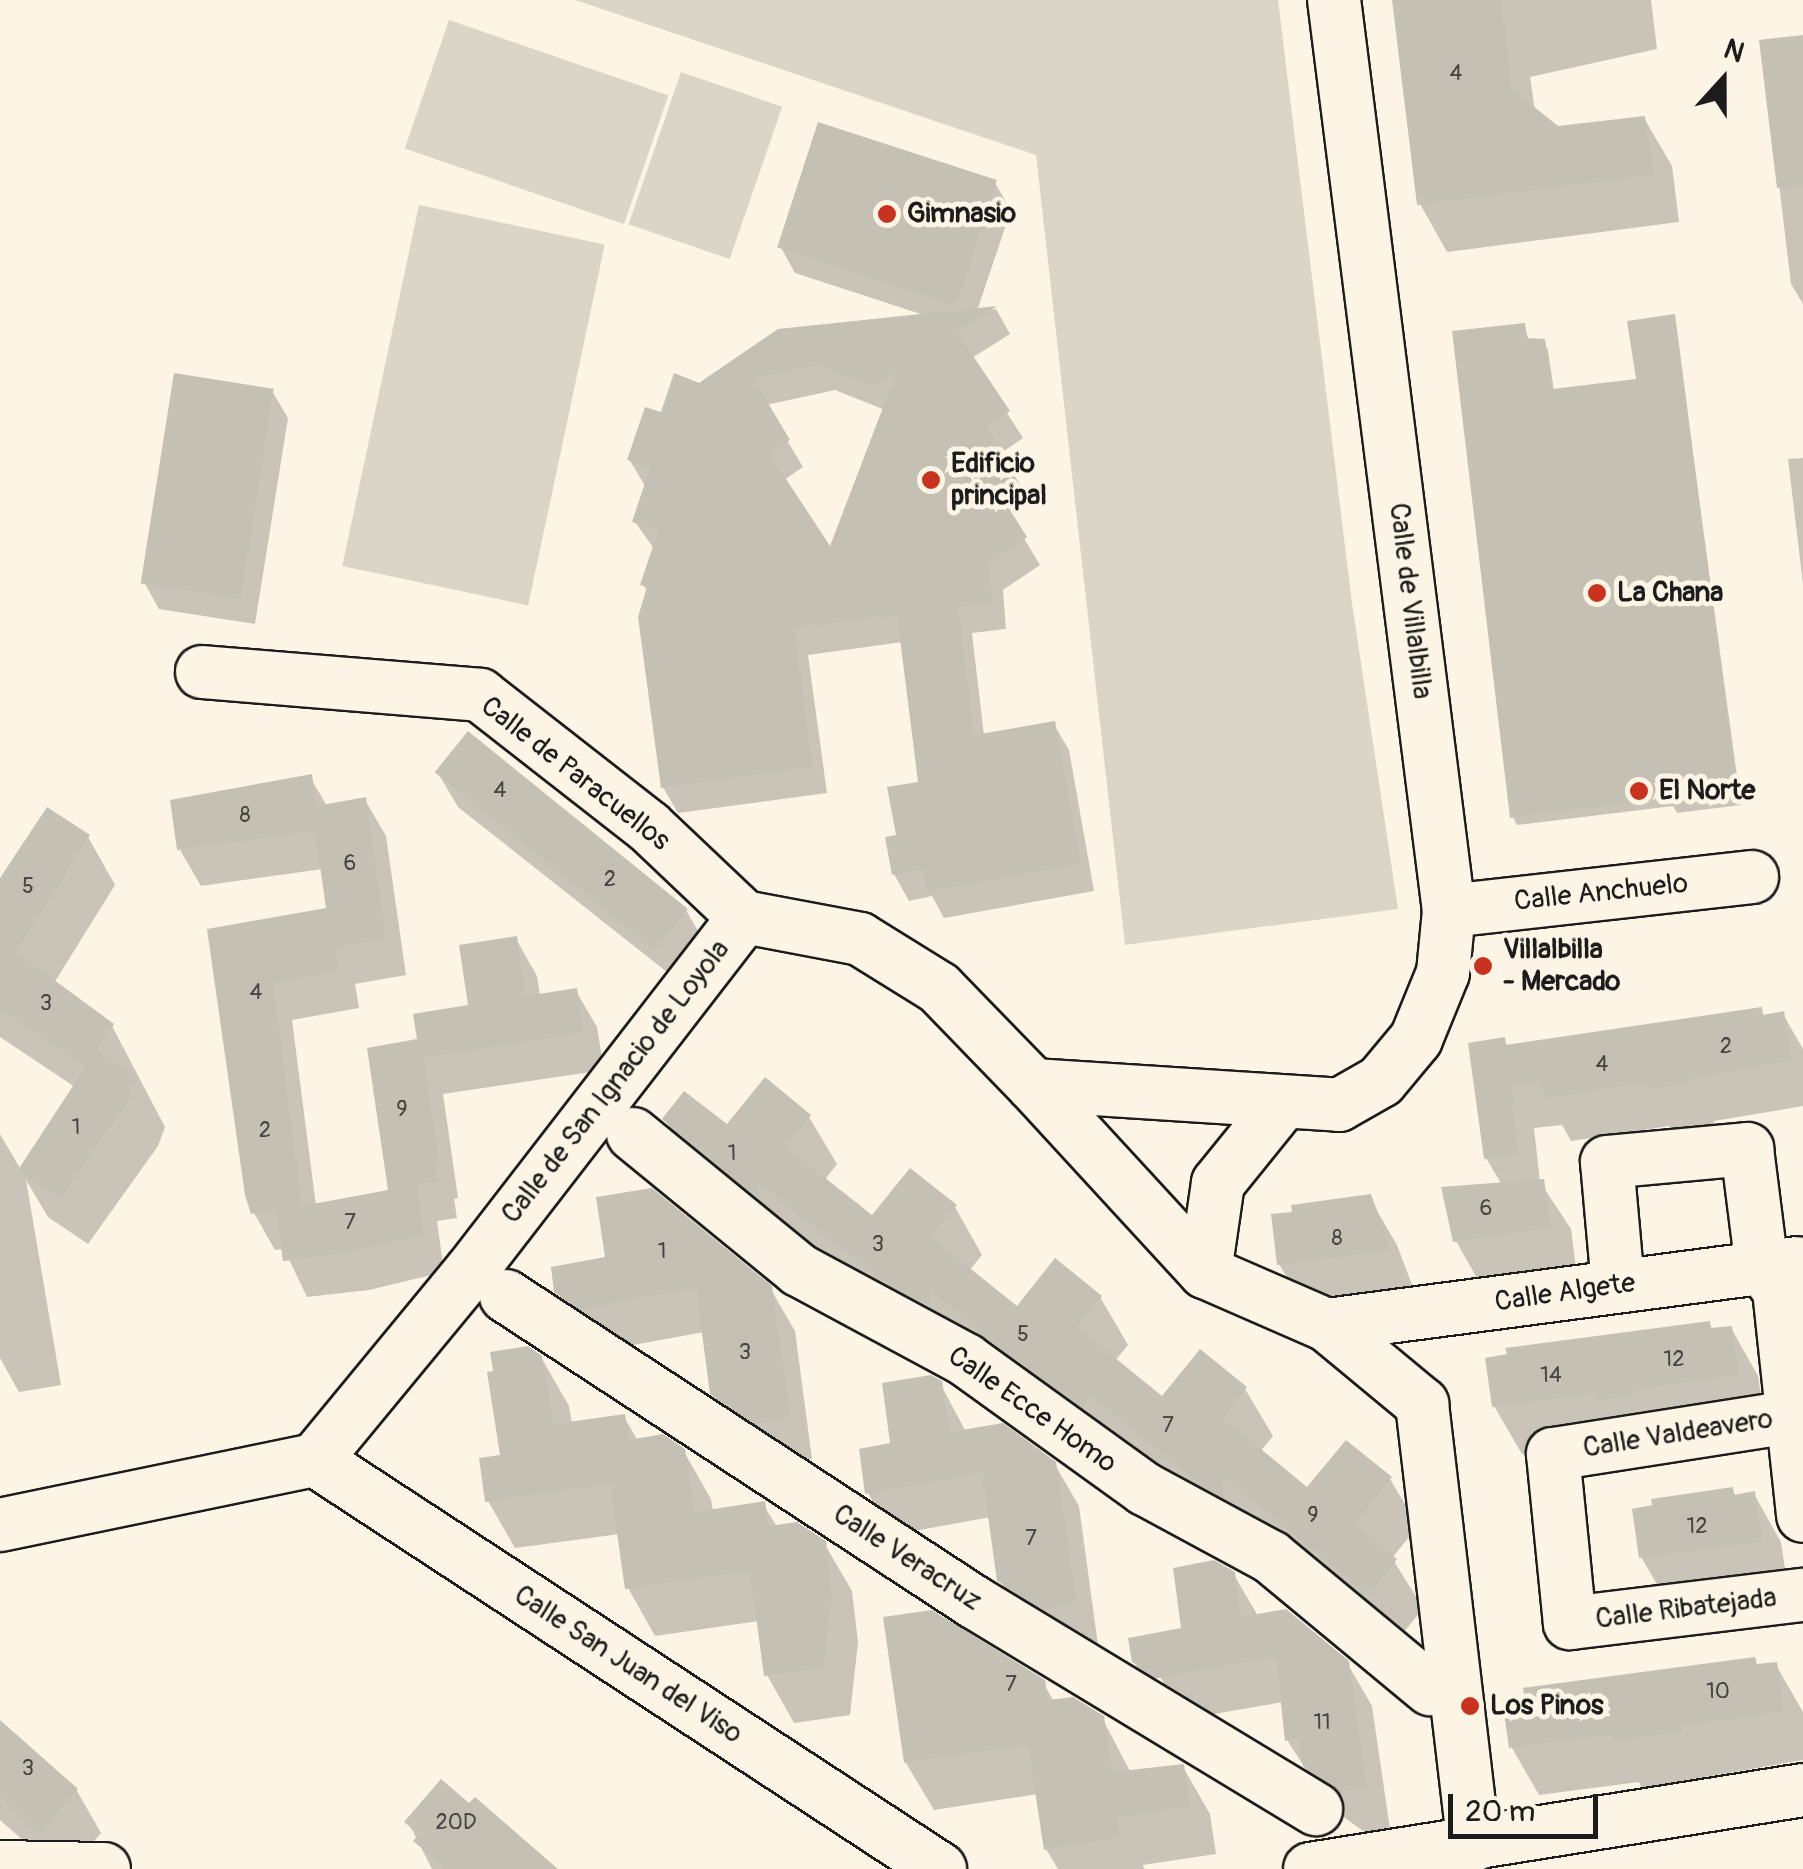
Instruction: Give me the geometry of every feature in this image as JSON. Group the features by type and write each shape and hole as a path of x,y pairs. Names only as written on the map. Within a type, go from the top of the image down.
{"street":[{"name":"Calle de Villalbilla","path":"1282,1104 1339,1104 1381,1081 1416,1039 1443,974 1449,911 1334,0"},
{"name":"Calle de Paracuellos","path":"202,672 480,695 649,827 744,917"},
{"name":"Calle Anchuelo","path":"1449,911 1752,878"},
{"name":"Calle de San Ignacio de Loyola","path":"315,1460 470,1272 744,917 860,938 939,988 1034,1085"},
{"path":"1034,1085 1282,1104"},
{"path":"1034,1085 1205,1272 1328,1324 1422,1404 1474,1845"},
{"path":"1205,1272 1218,1183 1282,1104"},
{"name":"Calle Ecce Homo","path":"632,1134 798,1270 966,1360 1145,1489 1272,1557 1430,1690"},
{"path":"1618,1285 1606,1162 1747,1150 1782,1265 1779,1290 1797,1416 1803,1516"},
{"name":"Calle Algete","path":"1328,1324 1782,1265"},
{"name":"Calle Veracruz","path":"506,1296 974,1602 1316,1809"},
{"name":"Calle Valdeavero","path":"1570,1624 1553,1454 1797,1416"},
{"path":"0,1525 315,1460"},
{"name":"Calle San Juan del Viso","path":"315,1460 940,1869"},
{"name":"Calle Ribatejada","path":"1570,1624 1803,1595"},
{"path":"1310,1869 1803,1790"},
{"path":"0,1867 104,1869"}],"shaded area":[{"path":"575,0 1278,0 1352,603 1398,909 1125,945 1036,155"},
{"path":"449,20 668,96 624,224 405,149"},
{"path":"681,72 782,107 730,259 629,224"},
{"path":"419,205 605,245 528,605 342,566"}],"building":[{"path":"1392,0 1501,0 1512,89 1558,126 1645,116 1654,175 1417,205"},
{"path":"1803,35 1803,186 1777,188 1759,40"},
{"name":"Gimnasio","path":"818,122 997,180 956,306 777,248"},
{"path":"997,306 957,332 1010,411 986,426 1017,474 996,488 1027,537 989,563 992,603 958,607 974,735 1055,721 1081,864 927,892 922,869 892,875 885,837 896,835 887,787 918,782 897,615 794,628 813,767 661,788 638,617 647,587 640,585 658,531 632,522 650,468 627,460 645,407 661,412 674,373 699,383 778,329","holes":["819,365 873,387 897,371 830,546 769,453 790,440 753,378"]},
{"name":"La Chana","path":"1675,314 1738,797 1670,806 1668,798 1510,818 1452,331 1525,323 1527,338 1545,339 1552,389 1636,379 1627,321"},
{"path":"174,373 274,389 240,599 141,583"},
{"path":"468,731 688,909 655,950 435,772"},
{"path":"312,774 316,806 366,797 386,938 336,948 339,971 273,984 302,1206 388,1190 367,1048 417,1039 413,1014 468,1005 459,945 517,936 526,996 577,988 584,1033 424,1058 439,1161 434,1162 437,1181 417,1185 424,1235 347,1253 283,1261 276,1210 282,1209 251,1214 245,1195 207,929 326,908 315,831 177,850 170,800"},
{"path":"47,807 90,835 16,952 114,1024 97,1050 139,1078 129,1094 132,1096 60,1198 18,1170 86,1066 0,1010 0,878"},
{"path":"1762,1007 1763,1015 1784,1011 1792,1061 1691,1078 1692,1083 1646,1090 1645,1083 1544,1099 1541,1082 1511,1085 1518,1155 1484,1159 1468,1043 1505,1037 1506,1045"},
{"path":"765,1077 811,1115 786,1147 872,1215 910,1168 957,1205 931,1237 1017,1306 1055,1258 1102,1296 1077,1327 1162,1396 1200,1349 1247,1387 1223,1418 1307,1487 1346,1440 1392,1477 1355,1524 1397,1559 1369,1595 1222,1476 1225,1498 1200,1485 1092,1397 1083,1408 928,1289 931,1307 881,1280 757,1182 760,1199 662,1119 684,1091 727,1124"},
{"path":"1544,1179 1551,1228 1453,1242 1441,1187"},
{"path":"652,1188 772,1286 790,1417 756,1424 710,1394 696,1288 580,1309 554,1292 551,1267 605,1257 596,1197"},
{"path":"1371,1194 1391,1250 1277,1265 1271,1214 1292,1212 1291,1205"},
{"path":"1710,1321 1711,1328 1732,1326 1739,1375 1637,1389 1637,1395 1595,1401 1595,1394 1492,1407 1485,1358 1507,1354 1505,1348"},
{"path":"528,1346 542,1356 554,1424 625,1414 629,1440 663,1434 685,1449 694,1512 765,1501 769,1526 797,1522 826,1541 832,1593 823,1668 764,1676 750,1571 625,1589 610,1484 485,1502 479,1458 500,1455 487,1372 493,1371 490,1352"},
{"path":"931,1375 942,1381 950,1432 1003,1423 1056,1462 1076,1603 1044,1609 997,1581 982,1473 865,1494 859,1449 890,1443 882,1383"},
{"path":"1733,1487 1734,1495 1755,1491 1762,1542 1639,1558 1632,1509 1652,1505 1651,1499"},
{"path":"1214,1560 1235,1572 1241,1617 1286,1609 1349,1661 1367,1787 1340,1792 1303,1766 1300,1738 1285,1741 1276,1657 1158,1678 1132,1662 1128,1638 1181,1628 1173,1568"},
{"path":"932,1610 1045,1680 1048,1700 1073,1697 1104,1716 1112,1772 1184,1764 1190,1807 1118,1817 1120,1837 1044,1850 1028,1745 904,1763 883,1617"},
{"path":"1755,1657 1757,1664 1777,1662 1784,1712 1681,1726 1682,1732 1613,1741 1612,1735 1509,1748 1502,1699 1524,1695 1523,1688"},
{"path":"0,1720 78,1789 39,1834 0,1796"},
{"path":"441,1779 469,1803 475,1797 558,1869 446,1869 413,1841 419,1834 404,1822"}],"place":[{"name":"Gimnasio","path":"887,214"},
{"name":"Edificio principal","path":"931,480"},
{"name":"La Chana","path":"1597,593"},
{"name":"El Norte","path":"1639,791"},
{"name":"Villalbilla - Mercado","path":"1483,966"},
{"name":"Los Pinos","path":"1470,1706"}]}
